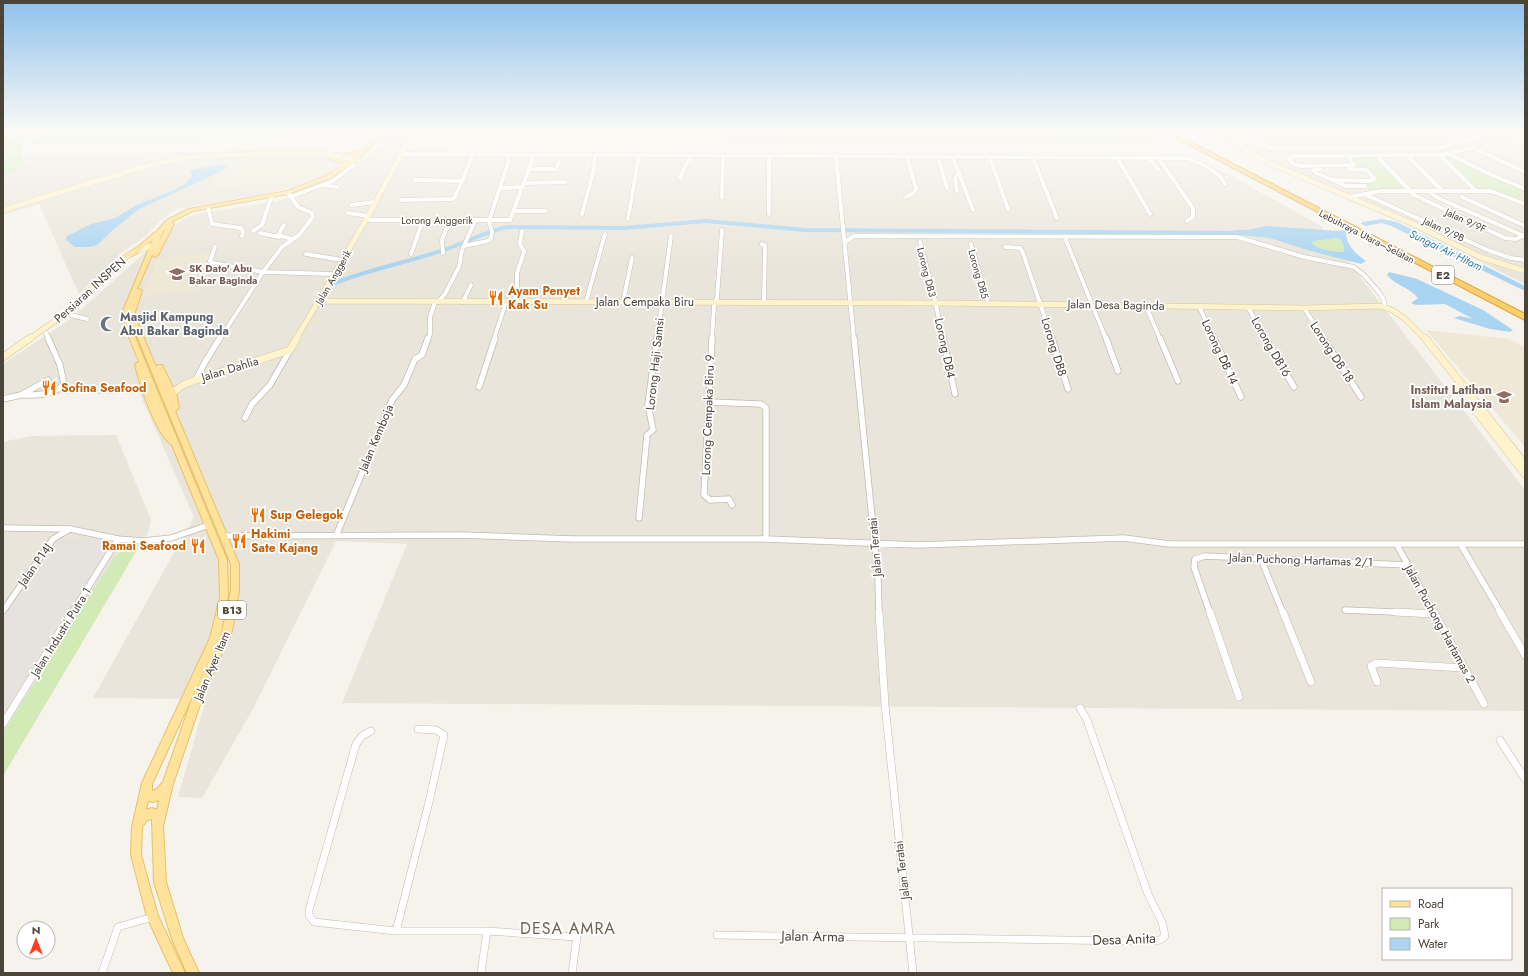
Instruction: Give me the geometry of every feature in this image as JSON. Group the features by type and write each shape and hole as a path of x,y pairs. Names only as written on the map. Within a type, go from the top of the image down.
{"highway":[{"name":"Lebuhraya Utara–Selatan","path":"1258,178 1352,225"},
{"name":"Lebuhraya Utara–Selatan","path":"1263,178 1525,317"},
{"name":"Lebuhraya Utara–Selatan","path":"1363,231 1525,310"}],"main road":[{"name":"Jalan Ayer Itam","path":"193,973 178,939 160,882 158,826 168,784 198,699 227,631 235,591 235,564 225,536 140,333 132,312 133,306 155,249 160,231 170,221 184,212 201,207 288,192 327,178"},
{"name":"Jalan Ayer Itam","path":"209,525 176,445 167,437 152,405 138,365 140,356 130,332 125,313 130,299 155,249 169,226 174,222 188,214 208,208 290,195 324,182 331,178"},
{"path":"127,256 149,242 160,231"},
{"path":"139,253 146,254 155,249"},
{"path":"140,333 158,364 172,393 182,434"},
{"name":"B13","path":"179,973 153,917 136,855 137,827 147,783 215,638 224,597 223,560 209,525"},
{"path":"147,783 147,795 153,797 160,793 168,784"},
{"path":"137,827 143,816 152,813 157,816 158,826"}],"street":[{"path":"3,210 113,178"},
{"path":"196,380 205,362 263,272 282,247 299,235 313,215 298,206 290,195 323,185 337,178"},
{"name":"Jalan Anggerik","path":"245,418 252,404 270,385 367,218 388,178"},
{"path":"400,200 452,199 455,197 464,178"},
{"path":"465,243 488,241 490,238 491,230 489,221 503,178"},
{"path":"527,178 514,211 546,211"},
{"path":"582,214 592,178"},
{"path":"628,219 635,178"},
{"path":"722,178 722,198"},
{"path":"769,178 769,214"},
{"name":"Jalan Teratai","path":"838,178 875,543 885,705 913,973"},
{"path":"906,197 914,193 916,189 913,178"},
{"path":"944,178 947,188"},
{"path":"955,178 956,191"},
{"path":"961,178 973,210"},
{"path":"997,178 1008,209"},
{"path":"1041,178 1057,218"},
{"path":"1129,178 1150,214"},
{"path":"1172,178 1193,208 1193,217 1187,221"},
{"path":"1222,178 1225,184"},
{"path":"1306,178 1417,223 1482,254 1525,266"},
{"path":"1309,178 1420,227 1480,258 1525,271"},
{"path":"1328,178 1348,186 1365,186"},
{"path":"1334,180 1360,181 1373,180 1375,178"},
{"name":"Jalan 9/9F","path":"1398,178 1416,196 1505,238 1513,240 1524,236"},
{"path":"1429,178 1442,191"},
{"path":"1463,178 1476,191"},
{"path":"1498,178 1525,189"},
{"path":"416,180 462,181"},
{"path":"1360,181 1370,192"},
{"path":"500,188 566,182"},
{"path":"323,185 337,187"},
{"path":"1429,191 1436,197 1524,236"},
{"path":"1353,197 1370,192 1476,191 1496,192 1525,204"},
{"name":"Jalan 9/9B","path":"1364,194 1490,251 1511,258 1525,260"},
{"path":"1462,197 1525,226"},
{"path":"253,231 262,224 271,198"},
{"path":"1520,202 1525,199"},
{"path":"351,205 375,202"},
{"path":"208,208 212,224 241,228 243,232 242,236"},
{"name":"Lorong Anggerik","path":"348,213 367,218 508,221 511,219 514,211"},
{"path":"411,254 416,246 418,230 423,220"},
{"path":"442,251 441,241 450,220"},
{"path":"436,302 445,294 459,267 465,243 475,221"},
{"path":"279,237 278,234 284,225"},
{"name":"Lorong Cempaka Biru 9","path":"722,230 714,306 704,495 710,500 729,499 732,505"},
{"path":"514,302 517,294 517,273 524,252 520,244 522,231"},
{"path":"260,233 292,239"},
{"path":"586,302 605,234"},
{"path":"662,302 671,236"},
{"path":"844,239 854,236 1237,237 1304,257 1354,267 1364,275 1378,291 1383,298 1383,306 1412,325 1444,361 1525,464"},
{"path":"1066,240 1093,305 1118,372"},
{"name":"Lorong DB3","path":"920,242 935,303"},
{"path":"762,244 766,246 764,303"},
{"name":"Lorong DB5","path":"971,244 988,303"},
{"path":"215,247 211,263 263,272 334,274"},
{"name":"Lorong DB8","path":"1005,248 1020,248 1041,304 1068,390"},
{"name":"Persiaran INSPEN","path":"3,356 61,317 127,256 138,250 155,249"},
{"name":"Persiaran INSPEN","path":"3,362 71,315 130,257 139,253"},
{"path":"306,254 342,260"},
{"path":"623,302 632,258"},
{"path":"463,302 471,285"},
{"name":"Jalan Cempaka Biru","path":"318,301 851,303"},
{"name":"Jalan Kemboja","path":"336,536 392,400 402,392 414,361 422,356 430,334 430,317 436,302"},
{"path":"478,387 506,302"},
{"name":"Lorong Haji Samsi","path":"639,518 647,435 653,430 654,427 650,417 648,404 662,302"},
{"name":"Jalan Desa Baginda","path":"851,303 988,303 1304,308 1383,306"},
{"name":"Lorong DB4","path":"935,303 955,394"},
{"path":"1146,306 1178,380"},
{"name":"Lorong DB 14","path":"1199,306 1241,397"},
{"name":"Lorong DB16","path":"1248,307 1294,387"},
{"name":"Lorong DB 18","path":"1304,308 1361,397"},
{"path":"71,315 87,318"},
{"path":"3,399 21,395 43,395 60,388 64,384 60,365 46,333"},
{"name":"Jalan Dahlia","path":"172,393 183,385 196,380 290,350"},
{"path":"1444,361 1466,398 1525,474"},
{"path":"21,395 48,380"},
{"path":"709,402 761,404 766,408 766,539"},
{"path":"3,528 70,529 118,540 143,542 171,538 209,525"},
{"name":"Jalan P14J","path":"49,528 53,535 53,540"},
{"name":"Jalan P14J","path":"3,611 53,540 70,529"},
{"path":"225,536 508,536 580,539 766,539 936,545 1124,538 1159,543 1397,545 1525,544"},
{"name":"Jalan Industri Putra 1","path":"3,724 118,540"},
{"name":"Jalan Puchong Hartamas 2","path":"1397,545 1484,704"},
{"path":"1461,545 1525,655"},
{"name":"Jalan Puchong Hartamas 2/1","path":"1239,697 1194,567 1195,559 1204,556 1407,565"},
{"path":"1261,559 1311,682"},
{"path":"1345,610 1434,614"},
{"path":"1377,682 1371,666 1377,663 1464,668"},
{"name":"Desa Anita","path":"910,938 1153,941 1160,940 1165,936 1162,922 1148,894 1087,720 1080,708"},
{"path":"396,931 444,735 441,731 418,729"},
{"path":"371,731 362,736 356,744 309,910 309,915 314,922 396,931 487,931 577,937 572,973"},
{"path":"1500,740 1525,778"},
{"path":"102,973 118,927 153,917"},
{"path":"481,973 487,931"},
{"name":"Jalan Arma","path":"717,935 910,938"}],"shaded area":[{"path":"3,178 320,178 269,193 177,209 160,221 145,237 123,251 79,294 39,204 3,215"},
{"path":"219,178 317,178 300,184 271,191 243,192 206,184"},
{"path":"340,178 1235,178 1321,226 1525,490 1525,711 342,703 407,544 336,541 254,707 202,798 178,797 206,699 93,698 194,517 140,394 3,394 3,364 72,318 180,221 190,216 202,213 278,201 297,196 333,182"},
{"path":"1296,178 1525,178 1525,284 1409,226"},
{"name":"SK Dato' Abu Bakar Baginda","path":"211,253 199,289 143,296 157,259"},
{"name":"Institut Latihan Islam Malaysia","path":"1426,330 1509,339 1525,347 1525,447"},
{"path":"116,435 151,520 148,532 140,545 132,545 115,556 3,733 3,443 31,436"},
{"path":"48,539 95,539 115,556 3,733 3,604"}],"green space":[{"path":"1372,178 1397,178 1410,191 1370,192 1360,181 1373,180"},
{"path":"1466,178 1497,178 1525,191 1525,196 1515,198 1492,190 1481,190 1475,187"},
{"path":"1337,238 1340,239 1343,244 1344,252 1336,252 1319,248 1312,244 1313,241"},
{"path":"132,545 140,545 3,776 3,733 115,556"}],"water":[{"path":"191,178 208,178 139,209 97,245 90,247 75,247 66,240 67,236 91,224 115,218 135,206 185,184"},
{"path":"1267,226 1339,231 1347,229 1355,234 1346,235 1351,247 1366,261 1361,264 1307,250 1270,238 1241,235 1233,230 1247,230","holes":["1337,238 1340,239 1343,244 1344,252 1327,250 1312,244 1313,241"]},
{"path":"1389,272 1417,279 1483,310 1513,330 1510,332 1490,329 1454,318 1460,316 1473,319 1445,304 1416,305 1411,303 1418,298 1390,278 1387,275"}],"waterway":[{"path":"332,284 441,251 507,227 625,228 705,221 805,230 1245,233"},
{"name":"Sungai Air Hitam","path":"1365,224 1382,221 1394,224 1525,289"}],"place":[{"name":"SK Dato' Abu Bakar Baginda","path":"177,274"},
{"name":"Ayam Penyet Kak Su","path":"496,298"},
{"name":"Masjid Kampung Abu Bakar Baginda","path":"108,324"},
{"name":"Sofina Seafood","path":"49,388"},
{"name":"Institut Latihan Islam Malaysia","path":"1504,397"},
{"name":"Sup Gelegok","path":"258,515"},
{"name":"Hakimi Sate Kajang","path":"239,541"},
{"name":"Ramai Seafood","path":"198,546"}],"district":[{"name":"DESA AMRA","path":"568,928"}]}
